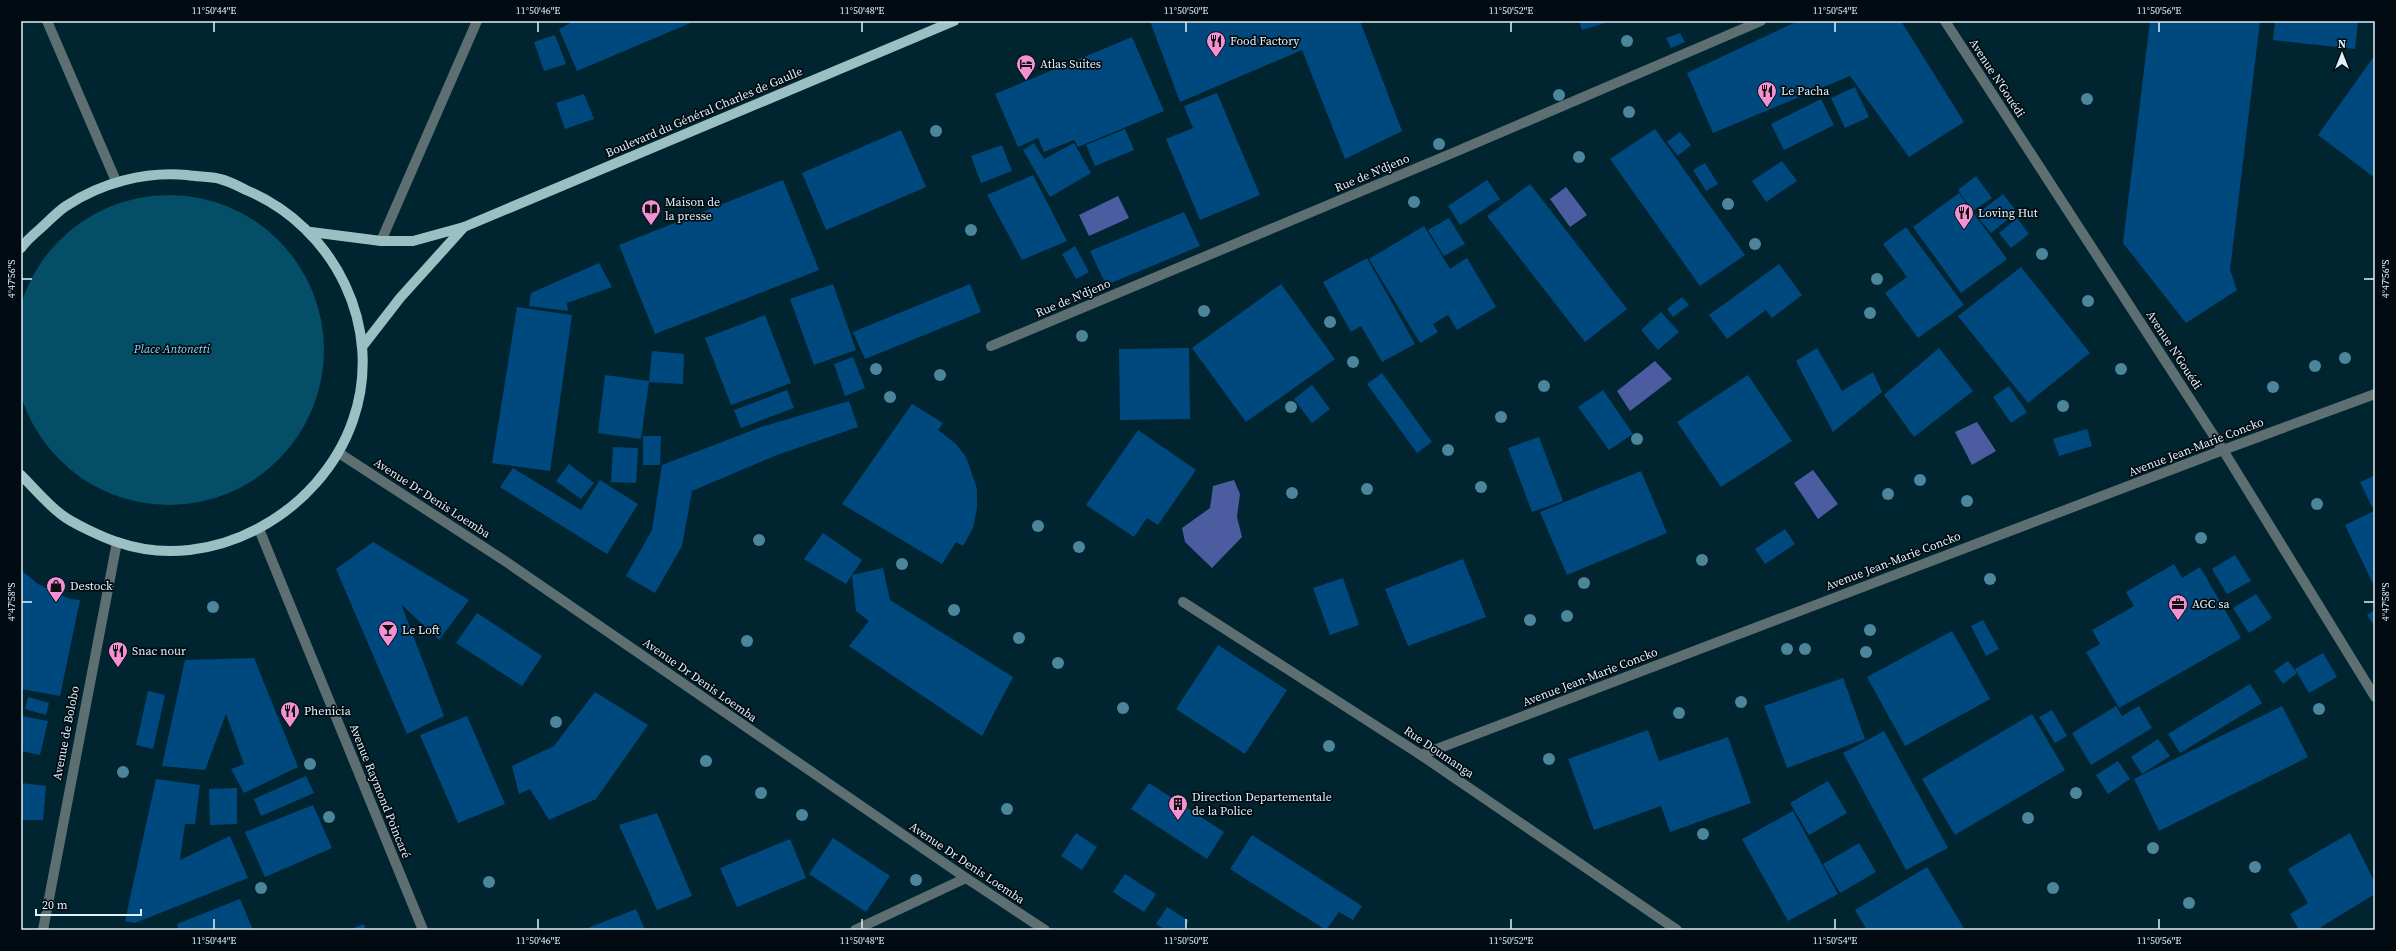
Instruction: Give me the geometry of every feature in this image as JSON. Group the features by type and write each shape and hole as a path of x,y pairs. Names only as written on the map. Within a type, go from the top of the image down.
{"main road":[{"name":"Boulevard du Général Charles de Gaulle","path":"311,232 381,241 414,241 464,227 954,21"},
{"path":"21,248 64,206 116,181 168,173 220,179 269,200 311,232 331,257 346,285 356,315 362,347 361,383 353,419 339,453 305,497 259,529 225,543 189,550 153,549 117,542 62,515 21,475"},
{"name":"Boulevard du Général Charles de Gaulle","path":"362,347 400,298 464,227"}],"street":[{"path":"47,21 116,181"},
{"path":"381,241 477,21"},
{"name":"Rue de N'djeno","path":"991,346 1455,152 1761,21"},
{"name":"Avenue N'Gouédi","path":"1945,21 2223,450 2375,697"},
{"name":"Avenue Jean-Marie Concko","path":"1421,755 2223,450 2375,394"},
{"name":"Avenue Dr Denis Loemba","path":"339,453 505,561 966,878 1045,930"},
{"name":"Avenue Raymond Poincaré","path":"259,529 423,930"},
{"name":"Avenue de Bolobo","path":"43,930 117,542"},
{"name":"Rue Doumanga","path":"1183,602 1421,755 1677,930"},
{"path":"855,930 966,878"}],"green space":[{"name":"Place Antonetti","path":"154,195 184,195 214,201 242,213 268,230 289,251 306,277 318,305 324,335 324,365 318,395 313,409 298,436 279,460 255,479 228,494 214,499 184,505 154,505 124,499 96,487 70,470 49,449 32,423 20,395 14,365 14,335 20,305 32,277 49,251 70,230 96,213 124,201"}],"water":[{"path":"1566,187 1587,215 1570,227 1550,199"},
{"path":"1118,196 1129,218 1089,236 1079,215"},
{"path":"1655,361 1672,379 1630,411 1617,391"},
{"path":"1977,422 1996,451 1972,465 1955,432"},
{"path":"1813,470 1838,504 1818,519 1794,483"},
{"path":"1234,480 1240,494 1237,517 1242,537 1212,568 1185,542 1182,528 1210,508 1213,486"}],"building":[{"path":"574,21 695,21 577,71 559,29"},
{"path":"1150,21 1360,21 1402,131 1345,159 1302,50 1180,102"},
{"path":"1579,21 1611,21 1582,30"},
{"path":"1798,21 1901,21 1964,122 1909,157 1850,76 1713,133 1687,73"},
{"path":"2150,21 2260,21 2230,270 2237,290 2186,323 2123,243"},
{"path":"2275,21 2358,21 2355,49 2273,40"},
{"path":"1680,33 1685,42 1671,48 1666,38"},
{"path":"555,35 566,64 544,71 534,42"},
{"path":"1132,37 1164,111 1078,147 1074,140 1044,152 1038,138 1018,147 995,94"},
{"path":"2375,55 2375,178 2318,135"},
{"path":"1855,87 1869,117 1845,128 1831,98"},
{"path":"1217,93 1260,195 1200,220 1166,139 1193,128 1184,106"},
{"path":"584,94 594,119 565,129 556,103"},
{"path":"1821,99 1834,125 1784,150 1771,124"},
{"path":"1125,129 1134,150 1095,166 1086,145"},
{"path":"1655,129 1745,255 1700,286 1610,159"},
{"path":"901,130 926,187 826,230 802,173"},
{"path":"1680,132 1691,145 1678,156 1667,142"},
{"path":"1034,143 1044,159 1074,143 1091,173 1050,197 1023,150"},
{"path":"1002,145 1012,171 981,183 971,156"},
{"path":"1782,161 1797,181 1766,202 1752,181"},
{"path":"1705,163 1718,184 1706,191 1693,170"},
{"path":"1033,175 1067,241 1022,260 987,195"},
{"path":"1976,176 1992,198 1973,211 1958,190"},
{"path":"783,180 819,270 655,334 619,245"},
{"path":"1487,180 1500,199 1460,225 1448,206"},
{"path":"1530,184 1627,309 1585,342 1487,216"},
{"path":"1959,193 2007,259 1961,293 1913,227"},
{"path":"2003,194 2017,212 1991,233 1976,215"},
{"path":"1184,212 1200,246 1106,285 1090,251"},
{"path":"1449,218 1465,244 1444,256 1428,230"},
{"path":"2017,218 2029,234 2011,248 1999,233"},
{"path":"1424,226 1450,269 1467,258 1496,307 1457,330 1448,315 1433,324 1438,332 1420,343 1369,259"},
{"path":"1906,227 1964,305 1918,338 1885,293 1907,277 1883,244"},
{"path":"1075,246 1089,272 1076,279 1062,254"},
{"path":"1367,258 1415,344 1382,362 1361,326 1351,332 1323,282"},
{"path":"599,263 612,287 567,303 568,311 529,306 531,293"},
{"path":"1779,264 1802,295 1772,318 1766,310 1727,339 1709,315"},
{"path":"2021,267 2090,353 2028,403 1958,316"},
{"path":"833,284 856,350 814,365 790,299"},
{"path":"970,284 981,312 865,359 853,332"},
{"path":"1281,284 1335,359 1246,422 1192,348"},
{"path":"1682,297 1689,305 1673,317 1667,309"},
{"path":"517,307 572,315 550,471 492,463"},
{"path":"1661,312 1679,332 1658,350 1641,330"},
{"path":"765,315 791,383 731,405 705,338"},
{"path":"1189,348 1190,419 1120,420 1119,349"},
{"path":"1817,348 1842,391 1873,372 1882,392 1833,432 1796,361"},
{"path":"1939,348 1973,391 1914,437 1884,395"},
{"path":"652,351 684,354 683,384 649,382"},
{"path":"853,357 865,388 845,396 834,364"},
{"path":"1382,373 1432,442 1417,453 1367,384"},
{"path":"605,375 649,381 641,439 598,433"},
{"path":"1748,375 1792,441 1721,487 1677,422"},
{"path":"1312,385 1330,409 1312,423 1294,399"},
{"path":"2009,386 2027,412 2011,423 1993,397"},
{"path":"787,390 794,408 741,428 734,410"},
{"path":"1603,390 1633,434 1609,450 1578,407"},
{"path":"849,401 858,427 777,455 692,491 682,546 655,593 626,576 652,530 662,465 761,427"},
{"path":"912,404 943,423 938,430 956,444 966,457 977,489 977,508 973,528 963,546 956,542 942,564 842,504"},
{"path":"2087,429 2092,446 2059,456 2053,439"},
{"path":"1138,430 1196,470 1158,525 1147,518 1134,537 1086,505"},
{"path":"643,436 661,436 660,465 643,465"},
{"path":"1539,437 1563,501 1532,512 1508,448"},
{"path":"613,447 638,448 636,483 611,482"},
{"path":"569,464 594,483 581,499 556,481"},
{"path":"513,468 581,510 600,480 638,504 607,554 500,487"},
{"path":"1641,471 1667,533 1567,575 1540,512"},
{"path":"2374,476 2375,583 2373,584 2345,525 2374,511 2360,482"},
{"path":"1785,529 1795,544 1765,564 1755,549"},
{"path":"823,533 862,560 846,584 804,559"},
{"path":"373,542 469,600 439,640 401,604 444,716 407,734 336,569"},
{"path":"2235,555 2251,581 2227,594 2212,569"},
{"path":"1463,559 1486,617 1408,646 1385,589"},
{"path":"2174,564 2182,578 2200,567 2241,638 2119,708 2086,652 2100,644 2092,630 2134,606 2126,592"},
{"path":"883,568 890,600 1013,677 982,736 849,646 869,621 856,611 852,575"},
{"path":"21,570 38,584 70,599 80,600 60,696 21,689"},
{"path":"1343,578 1359,625 1330,635 1313,588"},
{"path":"2256,594 2272,618 2249,633 2233,608"},
{"path":"2375,610 2375,627 2367,615"},
{"path":"477,613 542,656 522,686 456,643"},
{"path":"1983,620 1999,649 1986,656 1971,626"},
{"path":"1952,631 1990,699 1905,746 1867,677"},
{"path":"1218,645 1287,690 1245,754 1176,709"},
{"path":"2323,653 2337,677 2309,693 2295,669"},
{"path":"254,658 298,767 244,793 231,769 244,764 226,714 205,770 162,766 185,660"},
{"path":"2288,661 2297,673 2283,684 2274,671"},
{"path":"1843,678 1865,739 1787,768 1764,706"},
{"path":"2250,684 2262,703 2180,753 2168,734"},
{"path":"148,691 165,695 153,749 136,745"},
{"path":"595,692 648,725 596,799 549,820 530,789 519,794 512,766 554,746"},
{"path":"28,697 49,703 46,715 25,709"},
{"path":"2116,706 2122,716 2139,706 2152,728 2091,765 2072,733"},
{"path":"2282,706 2308,757 2159,831 2134,779"},
{"path":"2052,710 2067,736 2055,743 2039,717"},
{"path":"2032,714 2065,770 1955,835 1922,779"},
{"path":"22,716 48,721 40,755 21,751"},
{"path":"467,716 505,804 458,823 420,735"},
{"path":"1648,730 1659,761 1728,737 1751,803 1670,832 1661,806 1594,830 1568,759"},
{"path":"1884,731 1948,848 1906,870 1843,753"},
{"path":"2158,739 2170,756 2142,774 2131,757"},
{"path":"2118,761 2130,779 2108,794 2096,775"},
{"path":"306,776 314,793 261,816 254,799"},
{"path":"156,779 200,785 195,824 185,824 180,860 230,836 248,878 135,923 125,921"},
{"path":"1828,781 1847,813 1809,835 1790,803"},
{"path":"21,783 46,786 43,820 21,820"},
{"name":"Direction Departementale de la Police","path":"1149,783 1224,832 1207,859 1131,809"},
{"path":"237,788 237,824 210,825 209,789"},
{"path":"313,805 332,848 265,877 245,832"},
{"path":"1793,811 1838,894 1788,921 1742,839"},
{"path":"657,813 692,896 657,910 619,825"},
{"path":"1076,833 1097,847 1082,870 1061,856"},
{"path":"2350,833 2375,883 2375,894 2321,927 2321,930 2299,930 2290,914 2308,903 2288,869"},
{"path":"1252,835 1362,906 1353,920 1339,912 1326,930 1230,869"},
{"path":"833,838 890,876 866,912 809,874"},
{"path":"790,839 806,878 737,907 720,868"},
{"path":"1859,843 1876,872 1840,893 1823,864"},
{"path":"1927,867 1965,930 1867,930 1855,910"},
{"path":"1125,874 1156,894 1144,912 1113,892"},
{"path":"240,899 253,930 179,930 177,924"},
{"path":"1167,907 1189,921 1183,930 1166,930 1156,924"},
{"path":"636,909 645,930 583,930"},
{"path":"364,924 366,930 348,930"}],"place":[{"name":"Food Factory","path":"1216,58"},
{"name":"Atlas Suites","path":"1026,81"},
{"name":"Le Pacha","path":"1767,108"},
{"name":"Maison de la presse","path":"651,226"},
{"name":"Loving Hut","path":"1964,230"},
{"name":"Destock","path":"56,603"},
{"name":"AGC sa","path":"2178,621"},
{"name":"Le Loft","path":"388,647"},
{"name":"Snac nour","path":"118,668"},
{"name":"Phenicia","path":"290,728"},
{"name":"Direction Departementale de la Police","path":"1178,821"}]}
